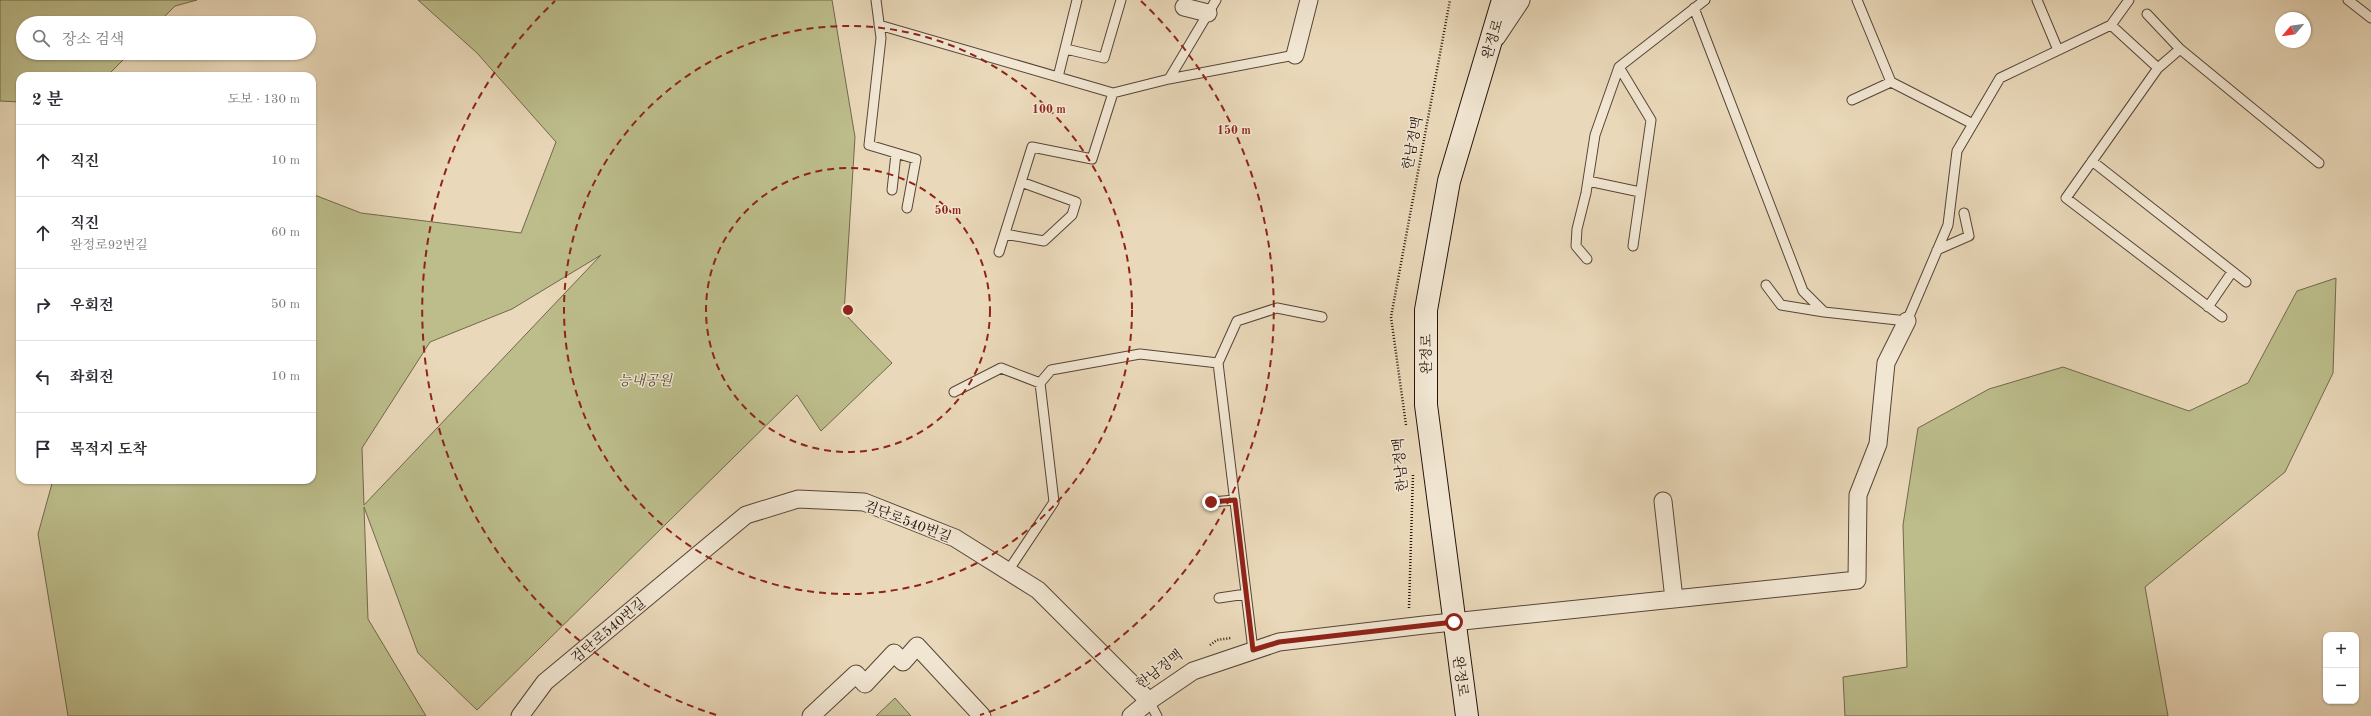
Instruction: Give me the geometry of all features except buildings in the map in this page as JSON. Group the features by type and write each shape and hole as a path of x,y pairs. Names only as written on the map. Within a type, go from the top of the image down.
{"main road":[{"name":"완정로","path":"1467,716 1426,405 1426,310 1449,181 1503,0"}],"street":[{"path":"1295,55 1309,0"},
{"path":"1490,43 1519,0"},
{"path":"1184,7 1212,6"},
{"path":"1132,716 1149,701 1193,671 1252,642 1279,642 1424,625 1857,580 1858,495 1878,444 1886,364 1906,321"},
{"name":"검단로540번길","path":"520,716 545,682 746,515 798,499 864,502 955,538 1038,590 1149,701"},
{"path":"1663,501 1674,599"},
{"path":"810,716 856,674 865,684 894,653 903,662 917,646 982,716"}],"lane":[{"path":"876,0 881,38 869,145 916,159 908,208"},
{"path":"1058,77 1077,0"},
{"path":"1066,49 1104,58 1121,0"},
{"path":"1587,259 1576,246 1577,229 1588,181 1594,135 1619,67 1705,0"},
{"path":"1856,0 1891,82 1973,124"},
{"path":"2037,0 2058,50"},
{"path":"1766,285 1781,305 1824,312 1906,321 1948,225 1957,151 2000,78 2111,25 2129,0"},
{"path":"2348,0 2371,18"},
{"path":"1169,79 1212,6"},
{"path":"1694,8 1803,291 1824,312"},
{"path":"2147,14 2180,49 2320,163"},
{"path":"879,25 1112,93 1169,79 1295,55"},
{"path":"2111,25 2158,68"},
{"path":"2180,49 2158,68 2066,198 2222,317"},
{"path":"1619,67 1651,120 1633,246"},
{"path":"1852,100 1891,82"},
{"path":"999,252 1032,147 1092,159 1112,93"},
{"path":"892,190 896,154"},
{"path":"2092,161 2246,282"},
{"path":"1588,181 1640,192"},
{"path":"1005,234 1044,241 1072,215 1076,202 1021,182"},
{"path":"1937,250 1969,236 1964,213"},
{"path":"2208,306 2232,272"},
{"path":"1252,642 1218,363 1237,322 1277,308 1322,317"},
{"path":"1008,571 1054,502 1040,383 1051,370 1140,354 1218,363"},
{"path":"954,392 1002,368 1040,383"},
{"path":"1211,502 1235,500"},
{"path":"1219,598 1246,594"},
{"path":"1149,701 1157,716"}],"path":[{"name":"한남정맥","path":"1407,430 1391,316 1450,0"},
{"name":"한남정맥","path":"1409,614 1412,468"},
{"path":"1206,647 1217,640 1252,642"}],"green space":[{"path":"0,0 197,0 175,6 165,16 16,16 16,60 123,60 111,72 16,72 16,102 0,101"},
{"name":"능내공원","path":"418,0 832,0 855,137 844,313 892,363 821,431 797,395 477,710 418,653 364,507 368,619 426,716 68,716 38,534 52,484 316,484 316,196 361,213 521,233 556,142 477,53","holes":["601,255 364,505 362,448 430,342 512,309"]},
{"path":"2336,278 2333,373 2285,472 2145,587 2168,716 1845,716 1843,677 1907,667 1903,525 1918,428 1989,389 2063,367 2189,411 2248,383 2297,291"},
{"path":"895,698 911,716 876,716"}],"route":[{"path":"1211,502 1235,500 1253,650 1279,642 1454,622"}]}
